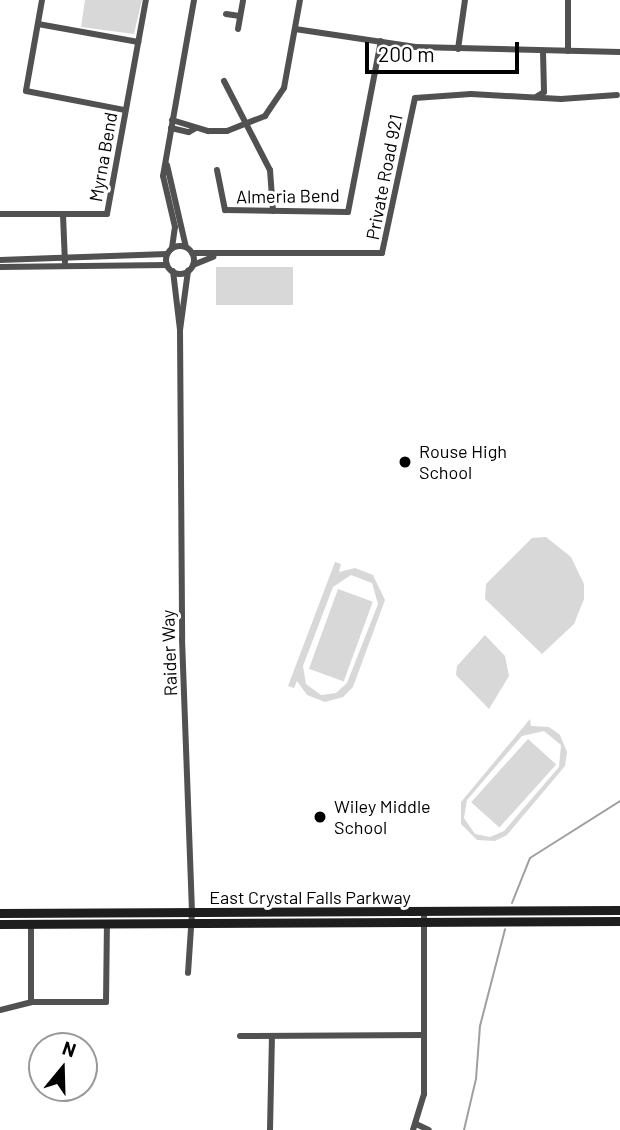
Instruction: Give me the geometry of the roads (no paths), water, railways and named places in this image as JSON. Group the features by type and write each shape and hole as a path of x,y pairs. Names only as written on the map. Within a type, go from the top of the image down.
{"main road":[{"name":"East Crystal Falls Parkway","path":"0,913 107,918 311,918 620,910"},
{"path":"540,911 542,922"},
{"path":"31,913 31,924"},
{"name":"East Crystal Falls Parkway","path":"424,917 542,922 620,921"},
{"name":"East Crystal Falls Parkway","path":"0,923 31,924 107,918"}],"street":[{"path":"42,0 26,91 125,110"},
{"name":"Myrna Bend","path":"0,214 107,214 146,0"},
{"path":"167,265 176,227 163,176 194,0"},
{"path":"238,29 243,0"},
{"path":"171,128 227,131 248,125 276,104 284,88 300,0"},
{"path":"458,49 465,0"},
{"path":"568,0 568,51"},
{"path":"226,14 240,16"},
{"path":"38,24 138,42"},
{"path":"295,29 458,49 620,51"},
{"name":"Almeria Bend","path":"216,170 225,210 348,212 381,41"},
{"path":"533,98 544,92 542,51"},
{"path":"224,81 248,125 273,182 273,211"},
{"name":"Private Road 921","path":"192,253 215,256 382,253 415,99 471,94 533,98 617,95"},
{"path":"172,120 196,128"},
{"path":"0,260 167,265 173,271 190,268 192,253 186,247 165,160"},
{"path":"63,215 65,262"},
{"path":"0,267 170,251 186,247"},
{"name":"Private Road 921","path":"190,268 215,256"},
{"name":"Raider Way","path":"180,330 190,268"},
{"name":"Raider Way","path":"173,271 180,330 182,639 192,918 188,973"},
{"path":"424,917 424,1094 414,1127 429,1130"},
{"path":"0,1010 31,1002 106,1002 107,918"},
{"path":"31,924 31,1002"},
{"path":"240,1035 424,1035"},
{"path":"270,1130 272,1036"}],"waterway":[{"path":"512,903 530,858 620,801"},
{"path":"464,1130 476,1079 480,1026 505,929"}],"place":[{"name":"Rouse High School","path":"405,462"},
{"name":"Wiley Middle School","path":"320,817"}]}
